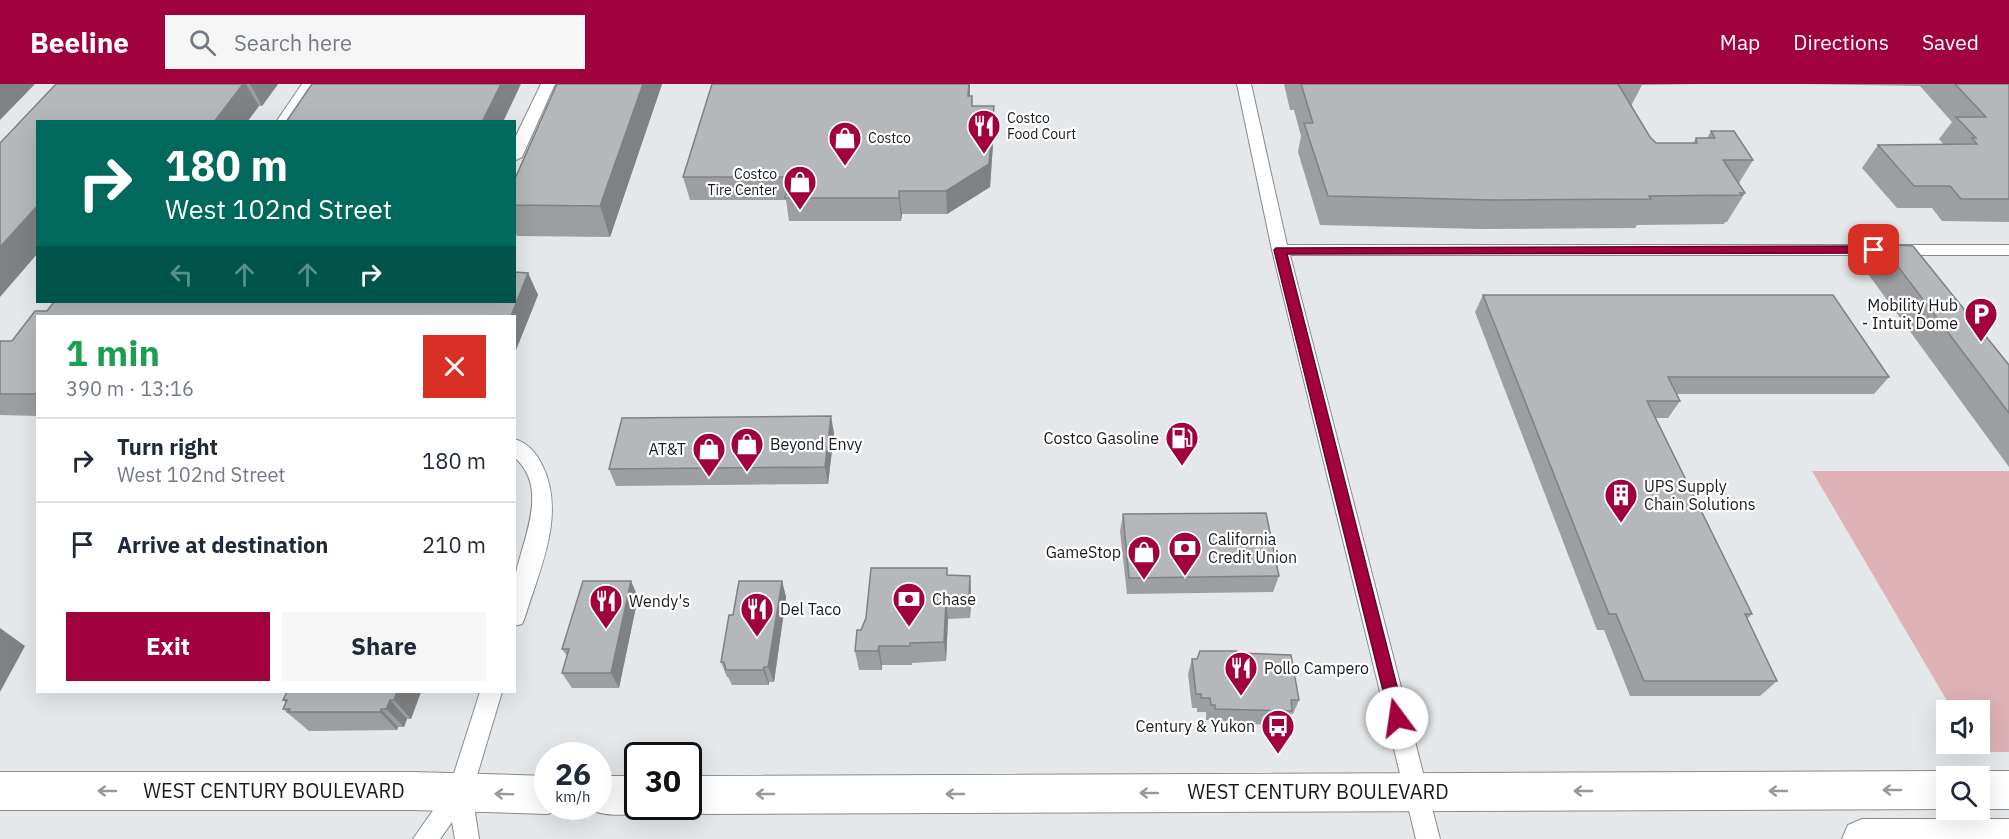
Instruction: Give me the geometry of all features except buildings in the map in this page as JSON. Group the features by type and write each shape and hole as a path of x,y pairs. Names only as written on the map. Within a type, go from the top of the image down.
{"main road":[{"name":"WEST CENTURY BOULEVARD","path":"702,795 1936,790"},
{"path":"1990,790 2009,790"},
{"name":"WEST CENTURY BOULEVARD","path":"0,791 460,792 534,795"},
{"path":"1862,839 2009,839"}],"street":[{"path":"284,120 309,84"},
{"path":"516,153 548,84"},
{"path":"1244,84 1280,250 1428,839"},
{"path":"1280,250 2009,250"},
{"path":"516,448 532,462 540,481 544,500 541,523 516,610"},
{"path":"425,839 460,792 491,693"},
{"path":"460,792 467,839"}],"shaded area":[{"path":"1812,471 2009,471 2009,752 1990,752 1990,700 1947,700"}],"place":[{"name":"Costco Food Court","path":"984,155"},
{"name":"Costco","path":"845,167"},
{"name":"Costco Tire Center","path":"800,211"},
{"name":"Mobility Hub - Intuit Dome","path":"1981,343"},
{"name":"Costco Gasoline","path":"1182,467"},
{"name":"Beyond Envy","path":"747,473"},
{"name":"AT&T","path":"709,478"},
{"name":"UPS Supply Chain Solutions","path":"1621,524"},
{"name":"California Credit Union","path":"1185,577"},
{"name":"GameStop","path":"1144,581"},
{"name":"Chase","path":"909,628"},
{"name":"Wendy's","path":"606,630"},
{"name":"Del Taco","path":"757,638"},
{"name":"Pollo Campero","path":"1241,697"},
{"name":"Century & Yukon","path":"1278,755"}],"route":[{"path":"1397,718 1280,250 1874,250"}]}
